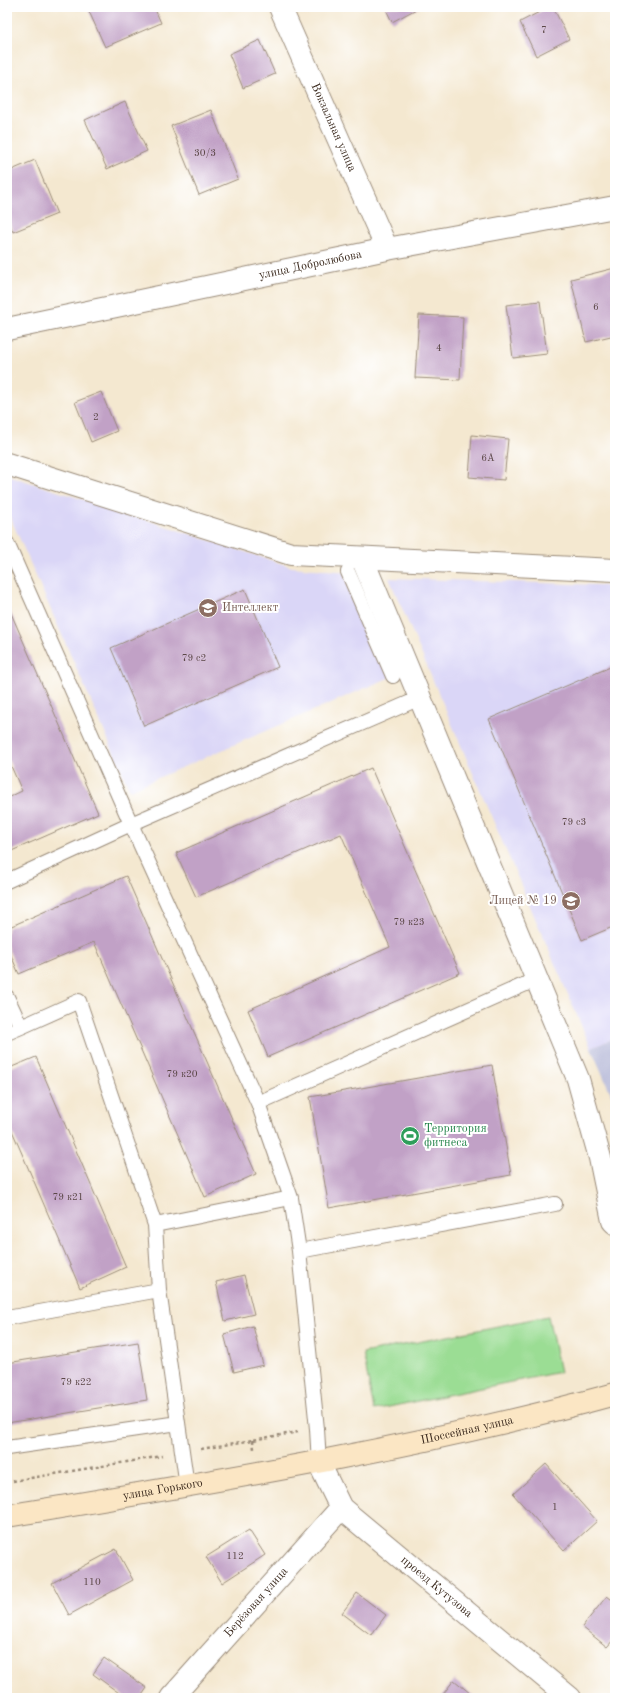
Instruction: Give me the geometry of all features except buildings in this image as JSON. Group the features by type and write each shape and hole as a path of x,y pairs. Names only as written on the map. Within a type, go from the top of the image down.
{"main road":[{"name":"Шоссейная улица","path":"319,1463 534,1416 615,1394"},
{"name":"улица Горького","path":"7,1516 319,1463"}],"street":[{"name":"Вокзальная улица","path":"280,7 388,249"},
{"name":"улица Добролюбова","path":"7,329 388,249 615,207"},
{"path":"7,464 290,554 356,565 615,570"},
{"path":"356,565 420,698 578,1079 600,1158 613,1221 615,1223"},
{"name":"проезд Кутузова","path":"319,1463 341,1508 570,1698"},
{"name":"Берёзовая улица","path":"171,1698 341,1508"}],"lane":[{"path":"7,542 131,824 258,1103 291,1198 299,1251 319,1463"},
{"path":"356,565 394,676"},
{"path":"7,881 131,824 420,698"},
{"path":"258,1103 537,980"},
{"path":"7,997 21,1027"},
{"path":"7,1033 79,1001 155,1225 159,1290 187,1486"},
{"path":"155,1225 291,1198"},
{"path":"299,1251 555,1204"},
{"path":"7,1318 159,1290"},
{"path":"7,1448 178,1423"}],"shaded area":[{"name":"Интеллект","path":"7,475 292,567 348,572 393,676 130,790 7,510"},
{"name":"Лицей № 19","path":"389,578 599,585 615,588 615,1038 591,1048"},
{"path":"615,1038 615,1103 591,1048"}],"green space":[{"path":"548,1316 560,1372 374,1410 363,1353"}],"place":[{"name":"Интеллект","path":"208,608"},
{"name":"Лицей № 19","path":"571,901"},
{"name":"Территория фитнеса","path":"410,1136"}]}
